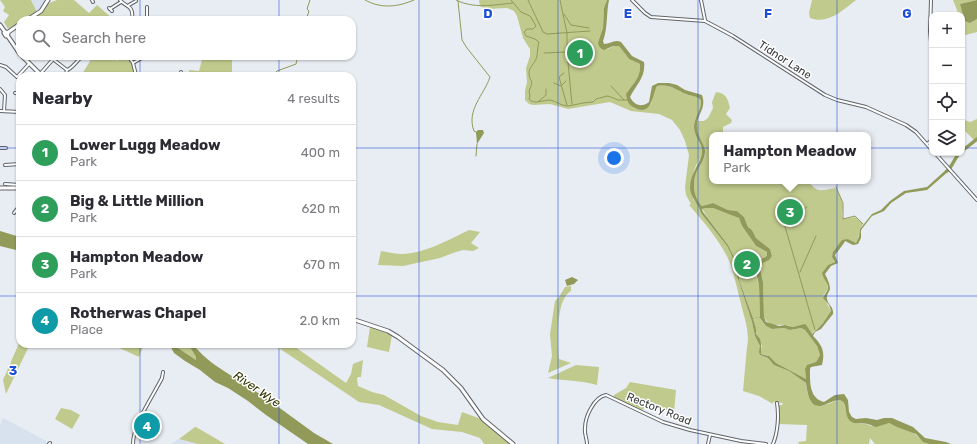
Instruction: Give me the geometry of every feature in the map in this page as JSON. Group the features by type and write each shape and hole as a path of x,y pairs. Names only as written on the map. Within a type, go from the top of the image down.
{"main road":[{"path":"33,16 41,11 48,0"},
{"path":"0,25 16,46"},
{"path":"0,38 16,27"},
{"path":"26,60 38,72"},
{"path":"0,188 16,188"},
{"path":"356,320 398,336 444,370 456,382 483,419 513,444"}],"street":[{"name":"Tidnor Lane","path":"632,0 645,14 651,17 705,21 733,36 825,95 837,100 866,107 906,125 916,132 929,146"},
{"path":"701,0 705,21"},
{"path":"931,0 930,30 932,48"},
{"path":"110,9 120,1 129,6 132,16"},
{"path":"129,6 136,1"},
{"path":"147,16 148,9"},
{"path":"44,72 54,60 67,70 70,69 77,60"},
{"path":"131,60 135,72"},
{"path":"133,63 138,60"},
{"path":"21,72 29,63"},
{"path":"0,65 6,67 16,76"},
{"path":"0,89 5,95 4,111"},
{"path":"0,111 16,112"},
{"path":"938,156 977,200"},
{"path":"5,165 16,164"},
{"path":"5,184 16,185"},
{"path":"133,444 141,416 164,372"},
{"name":"Rectory Road","path":"587,444 585,432 588,415 596,399 606,395 663,422 710,435 766,444"},
{"path":"773,444 778,418 777,403"},
{"path":"708,444 710,435"}],"shaded area":[{"path":"0,0 31,0 37,12 30,16 16,16 16,24 8,29 4,22 9,15 3,11 5,7"},
{"path":"31,0 47,0 37,12"},
{"path":"57,0 74,0 89,13 97,5 109,16 36,16 43,11 49,3"},
{"path":"479,0 607,0 604,8 603,28 599,46 608,49 613,46 619,46 629,59 640,64 638,77 626,94 634,108 642,109 651,104 657,86 669,86 701,100 694,127 702,151 694,171 693,199 700,207 701,213 727,246 737,266 737,276 755,336 760,346 760,355 768,358 775,365 789,371 806,383 807,392 812,403 826,404 840,400 844,403 848,419 852,422 871,426 889,423 911,431 929,444 875,444 870,438 869,444 799,444 798,442 806,441 807,425 778,424 778,405 782,405 783,403 773,402 773,404 759,396 743,391 748,342 746,322 727,255 712,232 689,205 691,204 686,195 685,187 689,155 680,130 672,120 659,114 631,111 610,102 568,109 550,104 529,104 525,100 525,91 527,82 526,68 530,56 530,49 523,38 517,16 514,11 507,8 487,9 480,6"},
{"path":"607,0 609,0 606,31 603,41 604,44 616,41 621,42 632,56 644,62 644,72 642,77 630,97 636,104 643,105 649,102 652,86 658,83 677,85 685,90 702,95 703,104 697,123 697,128 698,134 705,149 705,154 695,175 695,194 702,206 713,203 728,210 737,211 744,217 748,227 752,230 756,238 770,249 772,256 769,260 763,263 760,269 763,282 764,317 766,322 779,326 785,325 793,327 805,324 812,334 823,323 831,311 829,305 823,298 828,290 828,287 822,273 828,265 835,262 832,257 833,252 842,240 848,239 856,243 859,237 860,229 872,214 881,210 890,201 904,191 927,187 948,168 950,170 927,190 906,193 891,203 884,211 872,216 861,230 861,238 858,244 853,245 845,241 835,255 838,263 831,266 825,274 830,287 827,299 833,310 833,314 821,329 815,332 813,336 821,346 823,356 822,365 811,367 810,369 810,384 815,397 824,402 835,395 844,394 848,400 849,412 852,417 856,419 866,418 877,420 892,418 913,427 925,438 951,444 929,444 923,442 916,434 889,423 876,427 866,423 852,422 848,419 845,405 842,401 833,401 822,406 817,406 812,403 806,383 789,371 774,365 768,358 760,355 760,346 755,336 737,276 737,266 727,246 701,213 693,198 690,188 692,177 702,154 702,147 694,131 695,120 701,100 672,87 657,86 651,104 648,107 640,110 630,105 626,94 638,77 640,64 629,59 619,46 613,46 604,50 599,46 598,43 603,28 604,8","holes":["713,208 739,218 742,226 756,246 767,252 767,256 759,260 755,268 759,285 760,317 757,317 760,318 766,326 772,329 784,328 790,330 801,328 805,330 817,346 820,355 816,362 807,365 805,369 806,379 776,363 769,356 761,354 760,339 756,334 753,319 755,318 753,318 739,280 739,269 737,263 728,245 703,212 702,209"]},
{"path":"812,0 856,0 835,15 823,20 817,20 810,18 809,13"},
{"path":"953,0 977,0 960,4 964,12 958,12"},
{"path":"977,0 977,19 970,23 965,21 965,12 962,12 960,4"},
{"path":"965,14 970,23 977,19 977,32 965,35"},
{"path":"91,60 131,60 135,72 83,72"},
{"path":"202,60 232,60 232,72 189,72 189,70 199,71"},
{"path":"716,92 725,95 729,102 730,108 726,114 732,120 731,123 723,127 723,132 709,132 709,184 811,184 814,188 820,190 835,188 843,204 843,219 855,217 863,224 856,243 848,239 842,242 834,251 832,257 835,262 828,265 823,272 828,289 823,296 831,311 823,323 811,334 807,326 795,327 773,325 768,323 764,317 763,282 760,269 763,263 772,256 770,249 756,238 752,230 748,227 744,217 737,211 728,210 713,203 702,206 695,194 695,175 702,163 705,153 705,148 698,134 697,123 698,121 704,121 708,118 713,108 712,102"},
{"path":"977,119 977,139 975,141 965,131 965,120 970,122"},
{"path":"478,130 483,130 484,133 477,144 476,132"},
{"path":"702,208 713,208 738,217 742,226 756,246 767,252 767,256 759,260 755,272 759,285 760,317 753,318 739,280 739,269 737,263 728,245"},
{"path":"469,230 480,232 471,243 479,248 473,251 463,250 440,258 403,266 378,265 381,251 402,254 419,252 454,238"},
{"path":"0,231 16,236 16,250 0,246"},
{"path":"572,277 578,280 574,284 567,286 565,280"},
{"path":"571,286 571,291 562,303 558,332 559,359 571,363 548,373 552,356 550,334 555,301 565,287"},
{"path":"756,317 760,318 766,326 772,329 784,328 790,330 801,328 805,330 817,346 820,355 816,362 805,369 806,379 776,363 767,355 761,354 760,352 762,346 753,323 753,319"},
{"path":"370,327 392,335 389,352 367,347"},
{"path":"17,348 28,348 6,394 3,380"},
{"path":"120,348 143,348 139,357"},
{"path":"171,348 178,348 196,360 196,357 190,348 196,348 215,365 258,393 265,395 266,398 314,433 333,444 308,444 248,401 228,388 215,382 174,353"},
{"path":"178,348 190,348 196,357 196,360"},
{"path":"279,348 297,348 346,383 351,374 353,364 363,360 361,377 358,377 357,379 358,386 384,395 421,416 438,422 458,425 462,412 481,419 511,444 484,444 480,438 462,432 432,429 379,405 359,402"},
{"path":"576,365 599,367 597,385 585,382 548,378"},
{"path":"630,382 676,390 674,412 670,412 646,401 643,410 630,406 614,398 614,395 626,388"},
{"path":"61,408 71,410 80,415 72,429 55,419"},
{"path":"3,418 52,444 0,444 0,425"},
{"path":"195,427 225,444 198,444 179,439"},
{"path":"179,439 198,444 171,444"}],"waterway":[{"path":"307,16 309,11 307,9 310,0"},
{"path":"365,0 383,6 402,4 414,0"},
{"path":"456,0 470,5 513,3"},
{"path":"511,0 521,12 530,16 536,26 533,29 527,29 524,32 526,36 539,42 536,59 529,71 529,76 532,82 529,91 529,99 531,101 536,102 550,100 568,106 593,102 596,99 607,96 618,100 628,100"},
{"path":"528,0 543,32 547,34 590,31"},
{"path":"560,0 567,33 567,52 572,104"},
{"path":"458,1 462,40 490,77 472,116 472,123 474,131 476,132"},
{"path":"564,14 571,25 589,28"},
{"path":"568,50 589,48"},
{"path":"544,53 567,52"},
{"path":"276,72 296,64 297,60"},
{"path":"564,73 559,77 567,105"},
{"path":"554,83 561,86 566,81"},
{"path":"611,86 624,100"},
{"path":"539,101 546,95 546,89"},
{"path":"965,149 977,139"},
{"path":"476,156 477,144"},
{"path":"947,171 957,156"},
{"path":"836,187 843,203 843,219 855,216 863,224"},
{"path":"807,207 784,223 815,330"},
{"path":"800,272 816,236"}],"place":[{"name":"Lower Lugg Meadow","path":"580,53"},
{"name":"Hampton Meadow","path":"790,212"},
{"name":"Big & Little Million","path":"747,264"},
{"name":"Rotherwas Chapel","path":"147,426"}],"water label":[{"name":"River Wye","path":"257,389"}]}
